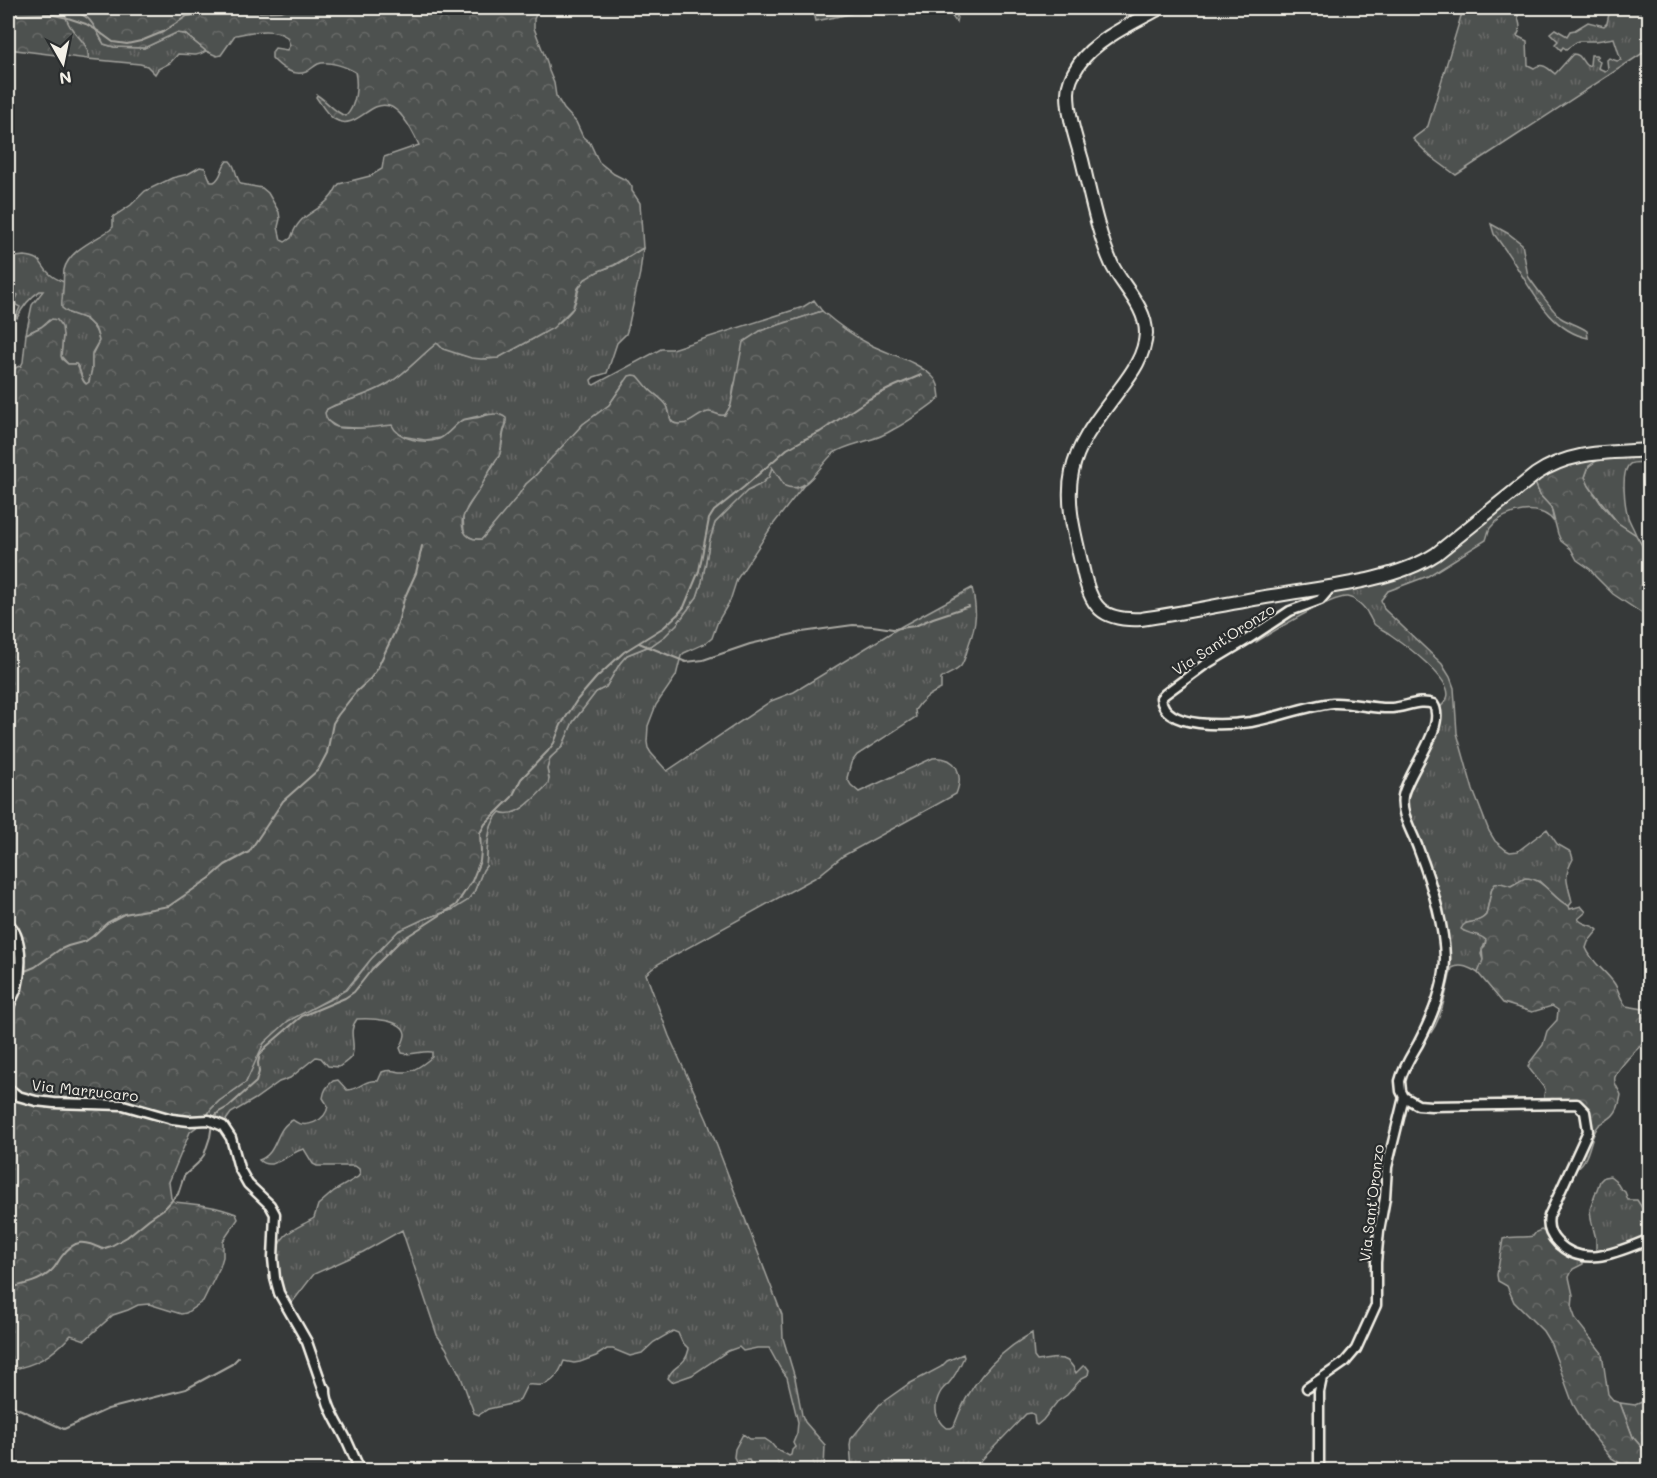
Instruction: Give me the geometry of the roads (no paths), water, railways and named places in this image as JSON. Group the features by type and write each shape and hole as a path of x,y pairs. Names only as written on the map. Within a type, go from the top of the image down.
{"main road":[{"path":"1160,8 1115,33 1091,50 1077,66 1069,87 1070,115 1110,259 1140,310 1146,330 1144,345 1137,364 1084,440 1072,469 1070,486 1075,534 1087,587 1094,602 1101,610 1117,618 1128,620 1166,616 1396,572 1428,559 1536,474 1553,464 1581,455 1650,450"}],"street":[{"name":"Via Sant'Oronzo","path":"1307,1388 1345,1362 1356,1348 1376,1305 1378,1231 1385,1198 1387,1167 1404,1097 1400,1087 1401,1077 1435,1005 1444,970 1445,952 1437,909 1430,881 1404,813 1403,802 1407,783 1432,734 1436,709 1433,704 1425,702 1386,708 1332,704 1294,710 1252,721 1222,724 1176,718 1167,711 1161,698 1203,666 1290,611 1320,600 1332,586"},
{"path":"8,922 18,940 19,971 8,1010"},
{"name":"Via Marrucaro","path":"8,1088 18,1096 36,1101 123,1105 172,1119 214,1121 226,1129 231,1138 239,1168 248,1184 273,1210 275,1218 273,1258 279,1293 307,1342 335,1418 360,1470"},
{"path":"1404,1097 1418,1105 1431,1106 1577,1104 1585,1112 1588,1131 1549,1216 1550,1233 1562,1247 1575,1254 1589,1257 1612,1254 1650,1239"},
{"path":"1319,1470 1319,1392 1322,1378"},
{"name":"Via Marrucaro","path":"326,1384 326,1394"}],"waterway":[{"path":"8,13 49,14 68,18 86,24 113,42 127,44 163,32 187,16 281,11 289,8"},
{"path":"825,10 860,8"},
{"path":"214,1117 256,1082 260,1054 266,1047 302,1016 354,992 372,969 400,941 456,905 472,881 480,861 480,833 485,824 512,797 521,779 554,743 561,725 577,700 596,678 624,652 664,627 684,607 699,571 709,519 714,511 787,449 820,432 869,399 921,375"},
{"path":"25,971 35,967 59,950 86,941 107,923 124,914 169,906 225,865 249,852 283,801 318,770 327,753 333,723 356,692 376,671 397,627 404,599 416,573 422,546"},
{"path":"639,643 686,662 703,660 750,644 802,632 853,625 893,629 915,626 969,606"},
{"path":"8,971 13,972"},
{"path":"8,1288 47,1275 71,1246 80,1243 102,1249 111,1246 127,1237 165,1208 178,1194 184,1176 204,1155 212,1124"},
{"path":"8,1404 64,1429 108,1409 186,1389 232,1364 239,1357"}]}
